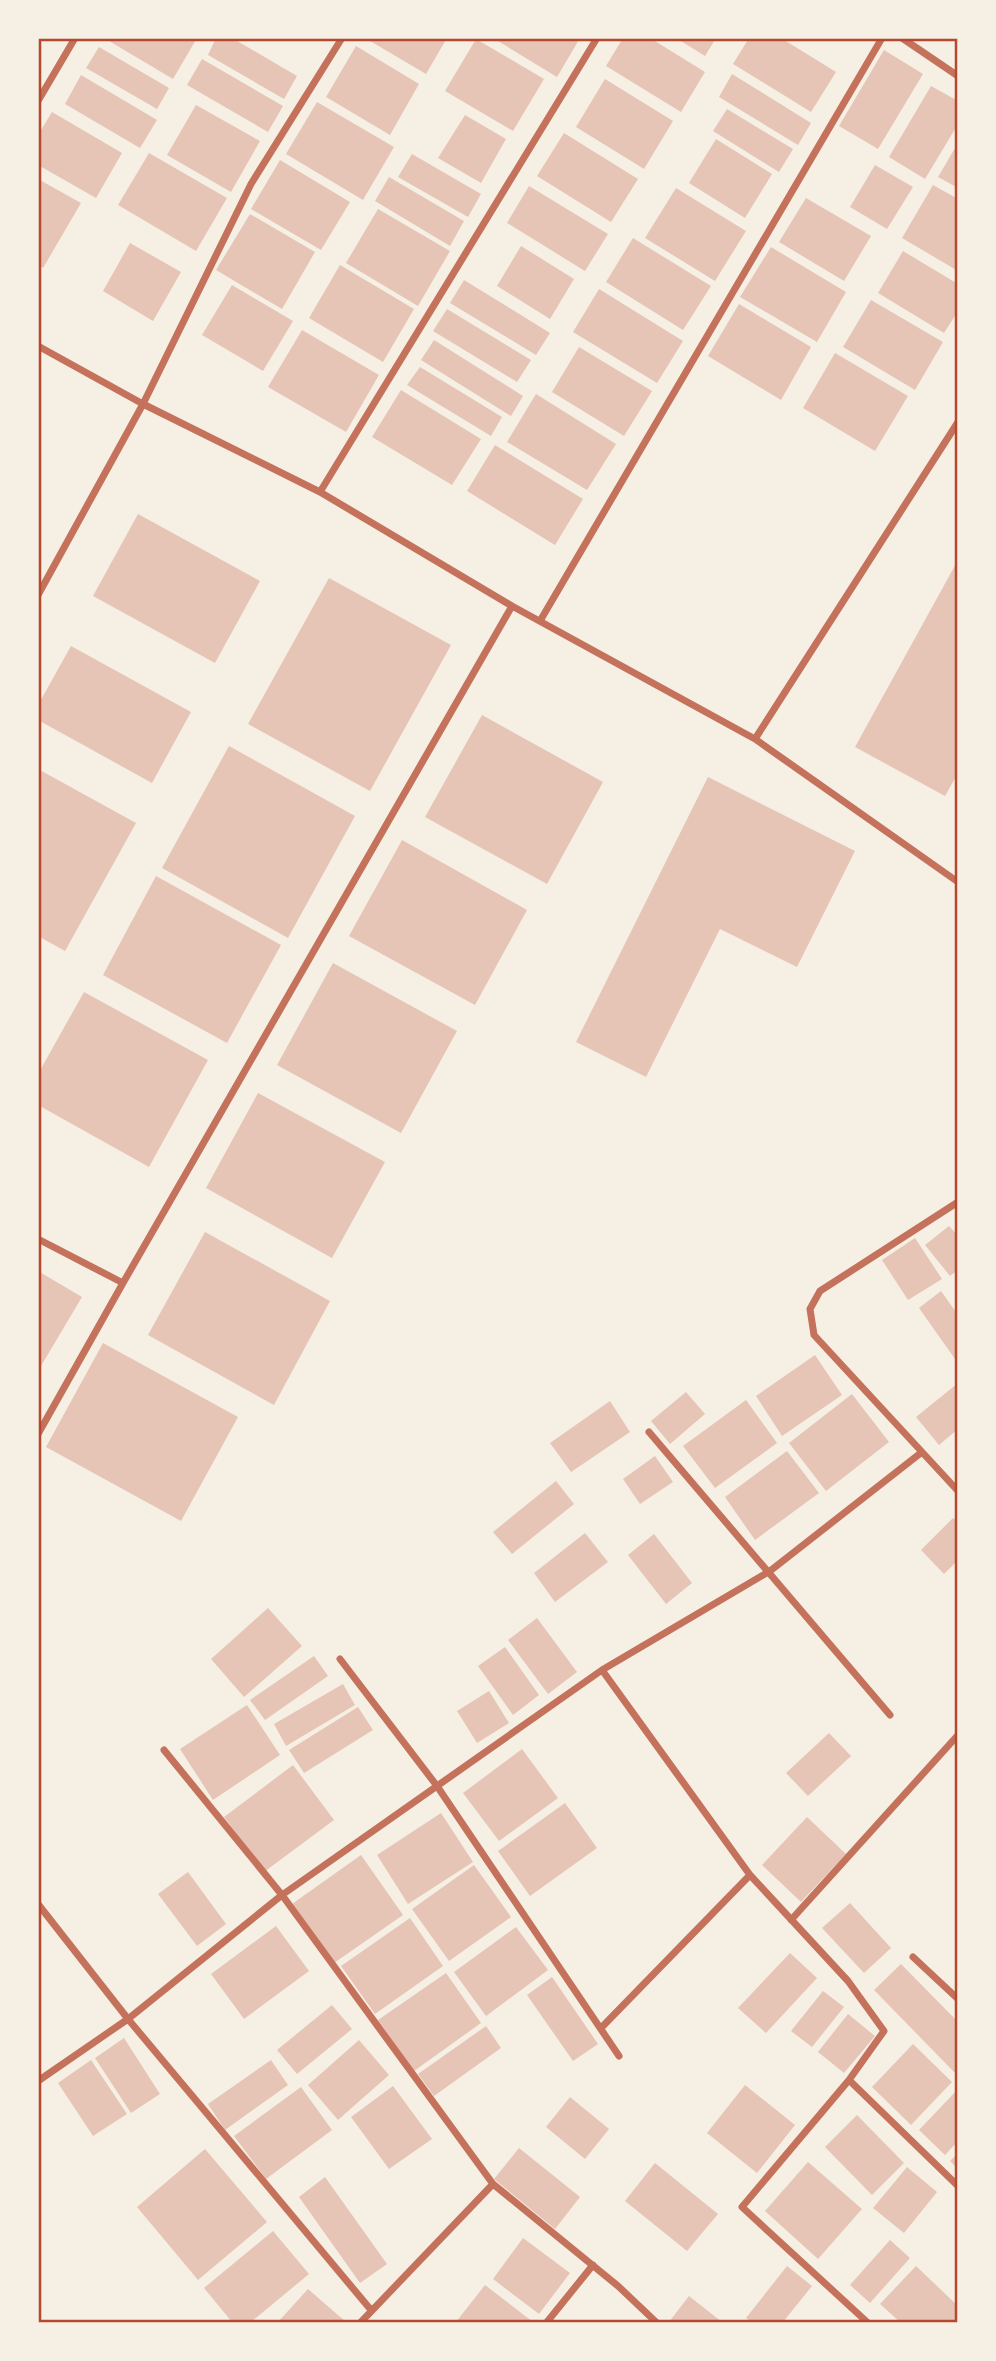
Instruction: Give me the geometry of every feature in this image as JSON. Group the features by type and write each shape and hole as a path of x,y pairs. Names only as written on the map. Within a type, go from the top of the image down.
{"street":[{"path":"38,101 75,38"},
{"path":"38,595 143,404 250,184 342,38"},
{"path":"320,492 597,38"},
{"path":"540,621 882,38"},
{"path":"902,38 957,76"},
{"path":"38,346 143,404 320,492 512,606 755,739 957,882"},
{"path":"755,739 957,422"},
{"path":"38,1434 512,606"},
{"path":"957,1202 820,1291 810,1310 814,1335 957,1490"},
{"path":"38,1239 123,1283"},
{"path":"649,1432 890,1715"},
{"path":"38,2081 128,2019 282,1895 602,1670 770,1571 922,1452"},
{"path":"340,1659 437,1786 620,2056"},
{"path":"602,1670 750,1875 849,1980 884,2031 849,2080 743,2207 867,2322"},
{"path":"791,1920 957,1735"},
{"path":"164,1750 282,1895 493,2184 593,2265 656,2322"},
{"path":"600,2028 750,1875"},
{"path":"38,1904 128,2019 371,2310"},
{"path":"913,1957 957,1999"},
{"path":"849,2080 957,2186"},
{"path":"361,2322 493,2184"},
{"path":"547,2322 593,2265"}],"building":[{"path":"104,38 197,38 173,79"},
{"path":"216,38 232,38 297,76 284,99 208,55"},
{"path":"365,38 447,38 426,74"},
{"path":"493,38 580,38 557,77"},
{"path":"623,38 650,38 705,72 681,112 606,66"},
{"path":"676,38 716,38 705,56"},
{"path":"749,38 781,38 836,72 811,112 733,64"},
{"path":"476,39 544,79 513,131 445,91"},
{"path":"356,46 419,84 390,135 326,97"},
{"path":"99,47 169,88 157,109 86,68"},
{"path":"884,50 923,74 878,149 839,126"},
{"path":"202,59 283,106 268,132 187,85"},
{"path":"732,74 811,123 798,145 719,97"},
{"path":"81,75 157,120 140,148 65,104"},
{"path":"605,79 673,121 644,169 576,127"},
{"path":"931,86 958,101 958,124 925,179 889,157"},
{"path":"317,102 394,147 363,200 286,154"},
{"path":"196,105 260,141 231,192 167,155"},
{"path":"727,109 793,149 779,172 713,131"},
{"path":"52,112 122,153 96,198 38,165 38,135"},
{"path":"465,115 506,139 481,183 438,158"},
{"path":"564,133 638,179 611,222 537,176"},
{"path":"716,139 772,174 745,218 689,183"},
{"path":"958,143 958,188 938,177"},
{"path":"149,153 227,198 196,251 118,205"},
{"path":"412,154 481,194 468,217 398,177"},
{"path":"280,160 350,202 321,250 251,209"},
{"path":"875,165 913,187 887,229 850,207"},
{"path":"389,177 464,221 450,246 375,201"},
{"path":"38,179 81,203 43,268 38,265"},
{"path":"933,185 958,199 958,271 902,238"},
{"path":"529,186 608,234 585,271 507,223"},
{"path":"676,188 746,231 715,281 645,238"},
{"path":"806,198 871,236 844,281 779,242"},
{"path":"378,209 450,251 418,306 346,263"},
{"path":"250,214 315,252 282,309 216,270"},
{"path":"633,238 711,286 683,330 606,282"},
{"path":"130,243 181,272 153,321 103,291"},
{"path":"521,246 574,279 550,319 497,286"},
{"path":"771,247 846,292 817,342 740,297"},
{"path":"903,251 958,284 958,311 944,333 878,293"},
{"path":"340,265 414,309 383,362 309,318"},
{"path":"464,280 550,333 536,355 450,303"},
{"path":"232,285 293,321 263,371 202,335"},
{"path":"599,289 683,341 657,383 573,332"},
{"path":"871,300 943,342 915,390 843,347"},
{"path":"739,304 811,347 781,400 708,356"},
{"path":"447,309 531,360 517,382 433,331"},
{"path":"302,330 379,375 346,432 268,387"},
{"path":"434,340 523,396 511,416 421,360"},
{"path":"579,347 652,391 624,436 552,392"},
{"path":"835,353 908,396 875,451 803,408"},
{"path":"420,367 502,417 491,436 407,385"},
{"path":"401,390 481,439 452,485 372,437"},
{"path":"536,394 616,444 587,490 507,442"},
{"path":"495,445 583,499 555,545 467,491"},
{"path":"138,514 260,581 215,663 93,596"},
{"path":"958,560 958,773 945,796 855,747"},
{"path":"329,578 451,645 370,791 248,724"},
{"path":"71,646 191,712 152,783 38,720 38,705"},
{"path":"482,715 603,782 547,884 425,817"},
{"path":"229,746 355,816 288,938 162,868"},
{"path":"38,769 136,823 65,951 38,936"},
{"path":"708,777 855,851 797,967 720,929 646,1077 576,1042"},
{"path":"402,840 527,910 475,1005 349,936"},
{"path":"156,876 281,945 227,1043 103,975"},
{"path":"333,963 457,1031 401,1133 277,1065"},
{"path":"84,992 208,1060 149,1167 38,1105 38,1074"},
{"path":"258,1093 385,1162 332,1258 206,1188"},
{"path":"949,1226 958,1236 958,1270 950,1276 925,1245"},
{"path":"205,1232 330,1301 274,1405 148,1335"},
{"path":"915,1238 942,1279 908,1300 882,1260"},
{"path":"38,1271 82,1297 38,1371"},
{"path":"941,1291 958,1315 958,1357 955,1359 919,1308"},
{"path":"103,1343 238,1417 181,1521 46,1447"},
{"path":"815,1355 842,1395 782,1436 756,1396"},
{"path":"958,1383 958,1429 939,1445 916,1417"},
{"path":"686,1392 705,1414 670,1444 651,1421"},
{"path":"852,1394 889,1442 826,1491 789,1443"},
{"path":"746,1400 777,1443 715,1488 683,1446"},
{"path":"610,1401 630,1432 571,1472 550,1443"},
{"path":"787,1451 819,1493 755,1540 725,1497"},
{"path":"655,1456 673,1482 640,1504 623,1479"},
{"path":"556,1481 574,1504 512,1554 493,1532"},
{"path":"953,1518 958,1522 958,1560 944,1574 921,1550"},
{"path":"585,1533 608,1562 555,1602 534,1573"},
{"path":"654,1534 692,1583 666,1604 628,1555"},
{"path":"268,1608 302,1646 244,1697 211,1659"},
{"path":"537,1618 577,1672 548,1694 508,1640"},
{"path":"505,1647 539,1695 513,1715 478,1666"},
{"path":"314,1656 328,1676 265,1720 250,1700"},
{"path":"343,1684 355,1705 286,1746 274,1724"},
{"path":"489,1691 509,1723 477,1743 457,1711"},
{"path":"247,1705 280,1755 213,1800 180,1749"},
{"path":"358,1707 373,1730 304,1773 289,1750"},
{"path":"829,1733 851,1756 808,1796 786,1773"},
{"path":"522,1749 558,1798 499,1841 463,1793"},
{"path":"293,1765 334,1820 264,1872 224,1817"},
{"path":"565,1803 597,1848 530,1896 498,1851"},
{"path":"441,1813 473,1862 408,1904 377,1855"},
{"path":"807,1817 846,1854 801,1902 762,1865"},
{"path":"361,1855 403,1915 334,1963 292,1904"},
{"path":"474,1865 511,1917 449,1961 412,1909"},
{"path":"188,1872 226,1924 197,1946 158,1894"},
{"path":"850,1903 891,1948 864,1973 822,1928"},
{"path":"410,1918 443,1966 375,2014 341,1966"},
{"path":"276,1926 309,1971 244,2019 211,1974"},
{"path":"516,1927 548,1970 486,2016 454,1972"},
{"path":"790,1953 817,1978 766,2033 738,2008"},
{"path":"901,1964 958,2022 955,2073 874,1990"},
{"path":"446,1973 481,2023 414,2071 378,2020"},
{"path":"552,1977 598,2044 573,2061 527,1995"},
{"path":"823,1991 844,2007 812,2047 791,2031"},
{"path":"332,2005 352,2029 297,2074 277,2050"},
{"path":"848,2014 875,2036 844,2073 818,2052"},
{"path":"486,2026 501,2048 434,2096 418,2074"},
{"path":"124,2038 160,2094 131,2113 95,2058"},
{"path":"359,2040 389,2075 338,2120 308,2085"},
{"path":"913,2044 952,2082 911,2125 872,2087"},
{"path":"91,2060 127,2114 93,2136 58,2083"},
{"path":"271,2060 288,2085 225,2130 208,2104"},
{"path":"745,2085 795,2125 757,2173 707,2133"},
{"path":"393,2086 432,2139 389,2169 351,2117"},
{"path":"301,2087 332,2130 266,2179 234,2136"},
{"path":"958,2089 958,2141 945,2155 919,2130"},
{"path":"570,2097 609,2129 585,2159 546,2127"},
{"path":"857,2115 904,2163 872,2195 825,2147"},
{"path":"519,2148 580,2197 555,2229 494,2179"},
{"path":"205,2149 267,2222 198,2280 137,2207"},
{"path":"958,2153 958,2169 950,2161"},
{"path":"808,2162 862,2209 818,2259 765,2211"},
{"path":"655,2163 718,2214 687,2251 625,2201"},
{"path":"907,2167 937,2192 904,2233 873,2208"},
{"path":"325,2177 387,2264 360,2283 299,2197"},
{"path":"273,2231 309,2274 251,2322 232,2322 204,2288"},
{"path":"523,2238 570,2273 539,2314 493,2279"},
{"path":"890,2240 910,2258 870,2303 850,2285"},
{"path":"787,2266 812,2286 783,2322 752,2322 746,2318"},
{"path":"916,2266 958,2306 958,2317 952,2322 900,2322 880,2304"},
{"path":"485,2285 533,2322 456,2322"},
{"path":"308,2289 346,2322 278,2322"},
{"path":"689,2296 722,2322 669,2322"}]}
